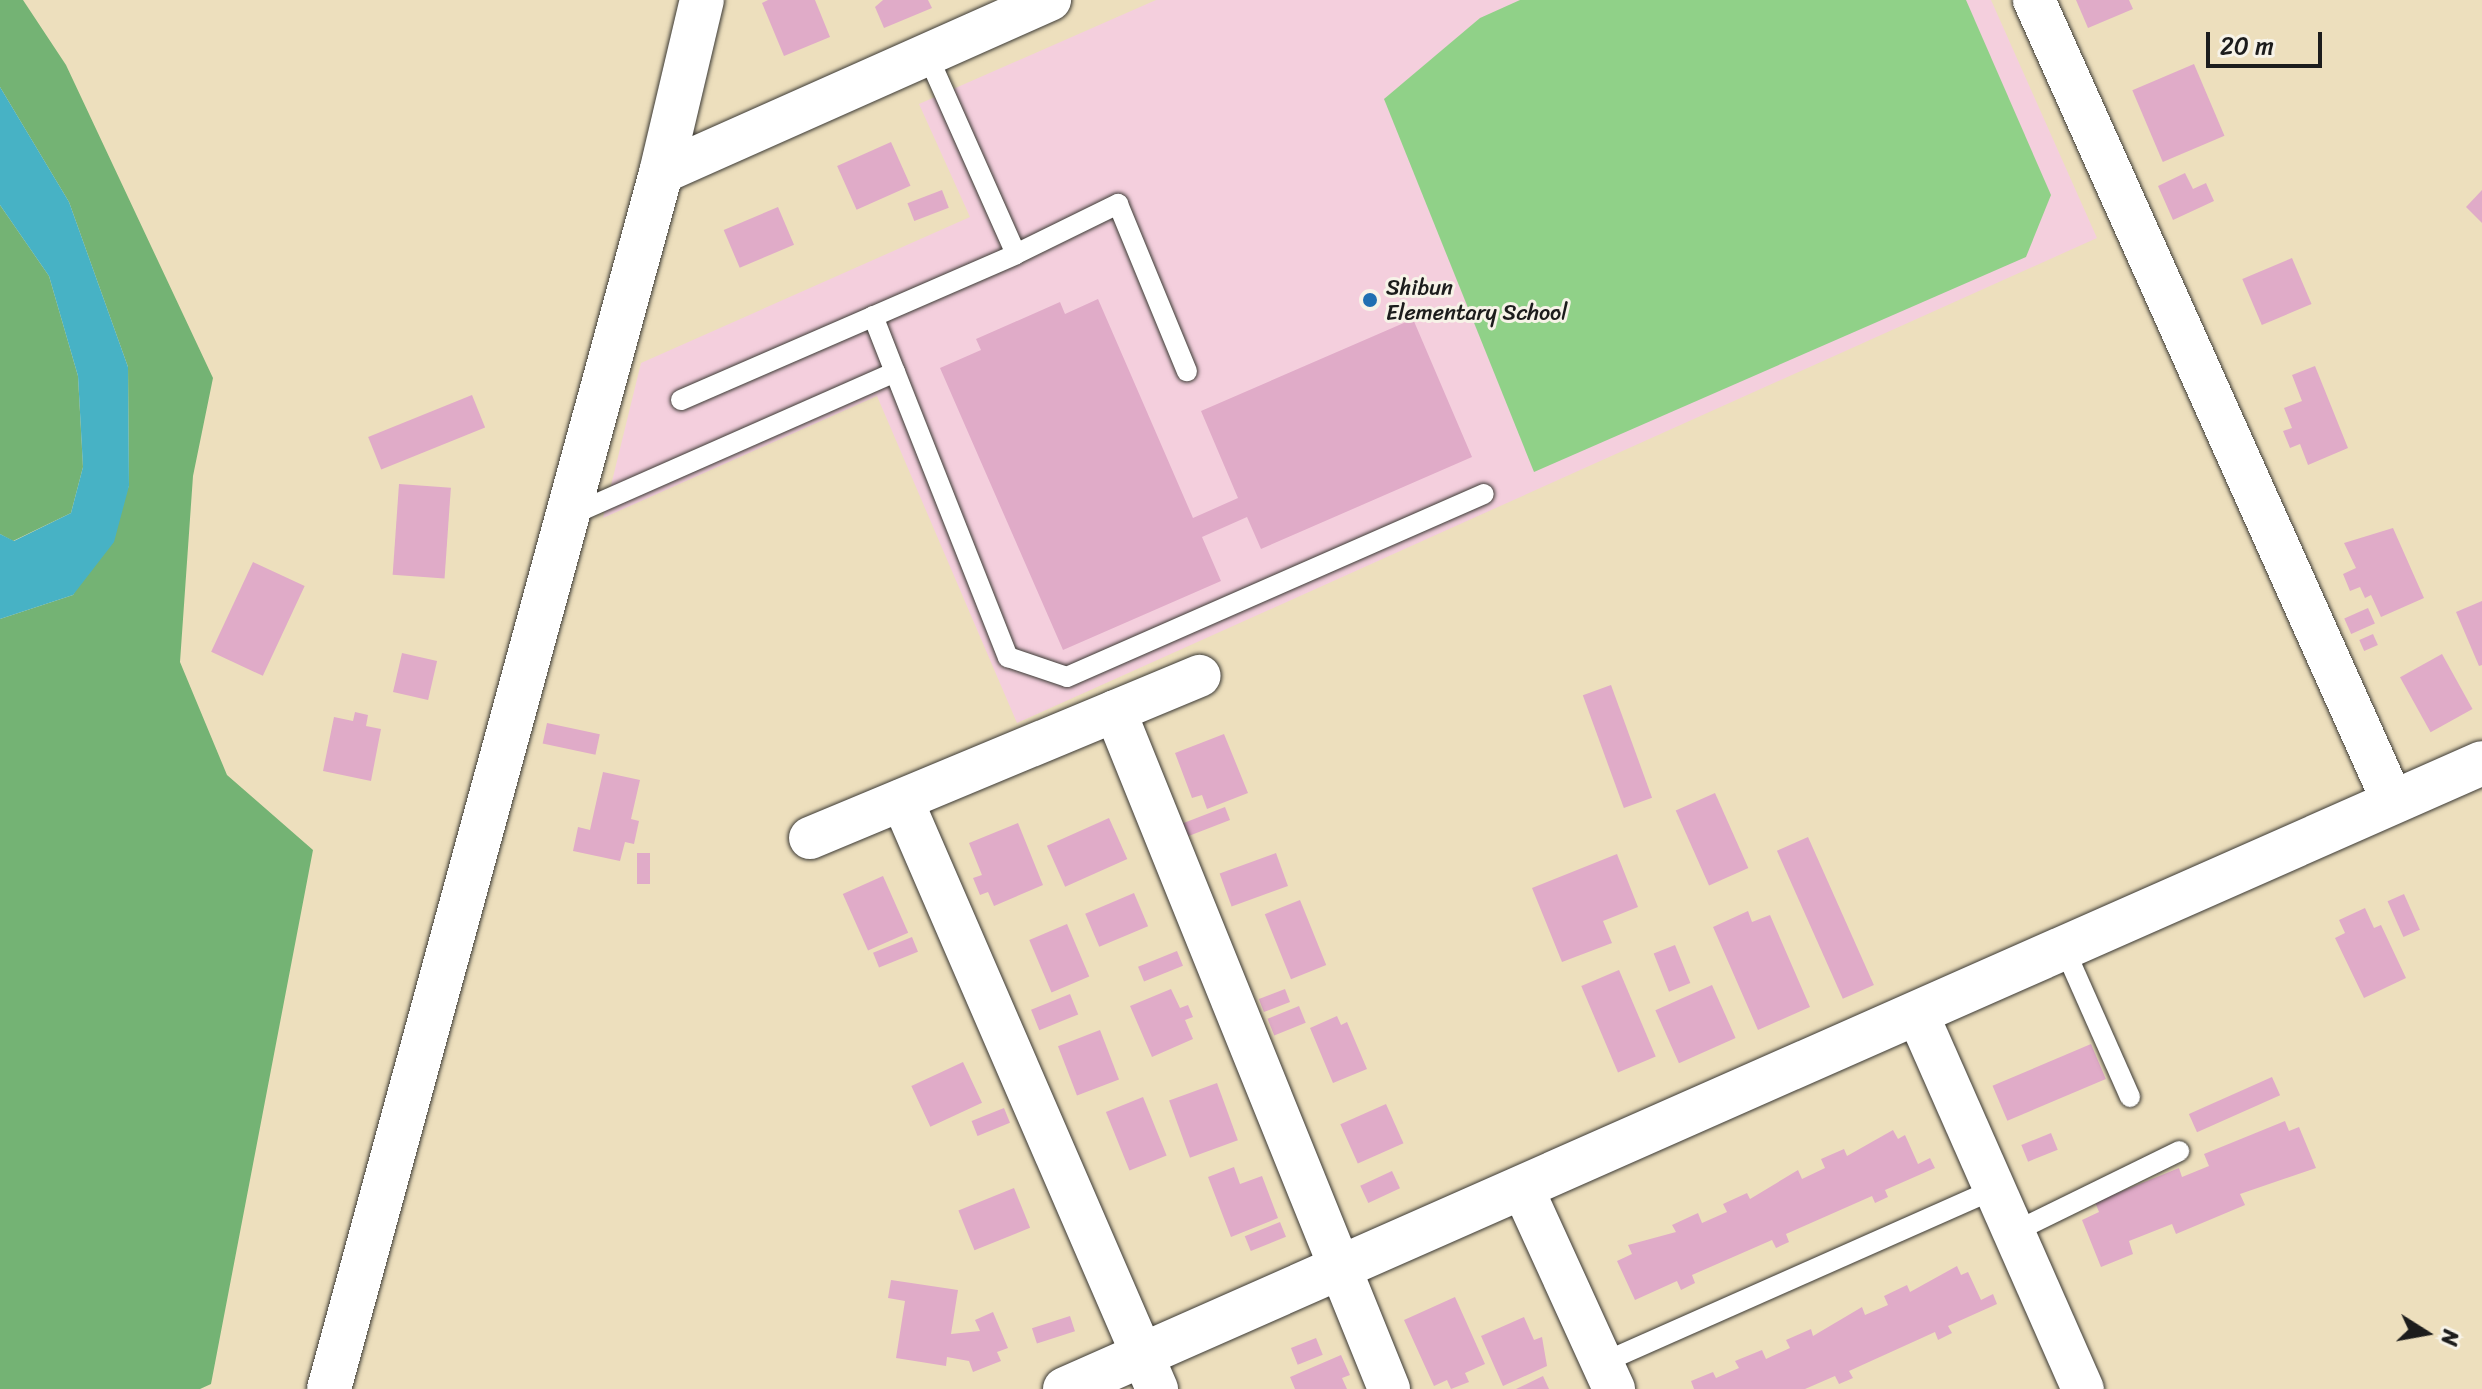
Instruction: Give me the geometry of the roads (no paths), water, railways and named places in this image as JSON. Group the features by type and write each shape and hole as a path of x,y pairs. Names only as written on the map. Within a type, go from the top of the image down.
{"street":[{"path":"329,1389 661,173 702,0"},
{"path":"661,173 1050,0"},
{"path":"2034,0 2393,802"},
{"path":"810,838 1200,676"},
{"path":"1115,711 1337,1269 1389,1389"},
{"path":"1065,1389 1150,1372 1337,1269 2482,763"},
{"path":"902,800 1150,1372"},
{"path":"1917,1013 2083,1389"},
{"path":"1522,1187 1608,1376"}],"lane":[{"path":"927,54 1016,254"},
{"path":"681,400 1016,254 1118,204 1187,371"},
{"path":"873,316 1008,657 1067,677 1484,494"},
{"path":"567,517 895,372"},
{"path":"2064,948 2130,1097"},
{"path":"2014,1232 2179,1151"},
{"path":"1608,1376 1995,1189"}],"water":[{"path":"0,87 69,202 128,367 129,486 114,542 73,595 0,619 0,534 14,541 71,513 83,467 78,376 49,276 0,205"}],"place":[{"name":"Shibun Elementary School","path":"1370,300"}]}
